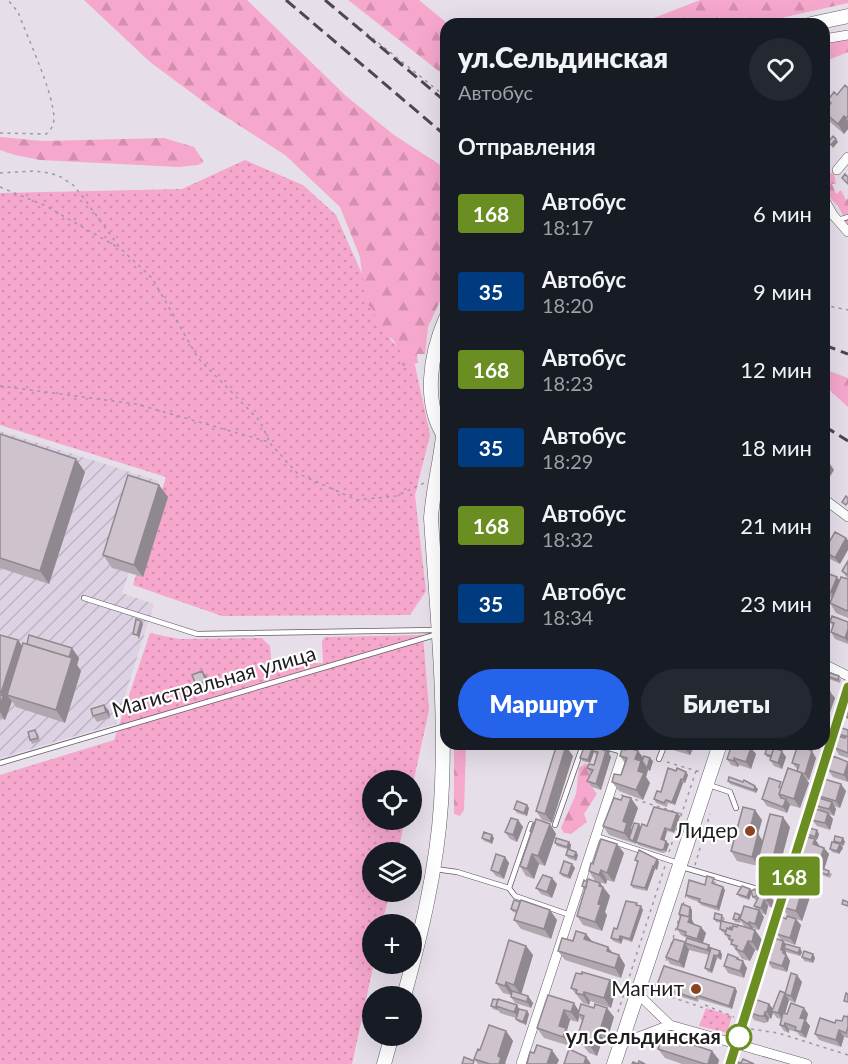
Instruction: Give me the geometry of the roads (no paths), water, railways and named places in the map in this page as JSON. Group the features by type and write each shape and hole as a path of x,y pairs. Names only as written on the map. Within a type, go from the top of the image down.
{"main road":[{"path":"830,20 848,16"},
{"path":"440,334 436,345 431,385 436,420 440,429"},
{"path":"440,479 432,496 431,518 440,621"},
{"path":"407,986 433,868 438,834 442,750"},
{"path":"614,1064 704,777 717,750"},
{"path":"384,1064 389,1046"}],"street":[{"path":"830,38 848,35"},
{"path":"837,170 848,157"},
{"path":"830,208 848,232"},
{"path":"830,504 848,517"},
{"path":"830,667 847,674"},
{"path":"830,745 848,687"},
{"path":"521,1064 624,750"},
{"path":"730,1064 828,750"},
{"path":"637,993 670,1025 807,1064"},
{"path":"620,1044 670,1025"}],"lane":[{"path":"838,220 848,217"},
{"path":"84,598 197,634 440,632"},
{"name":"Магистральная улица","path":"0,763 440,632"},
{"path":"555,825 581,750"},
{"path":"659,759 662,750"},
{"path":"704,777 730,792 736,808"},
{"path":"509,888 531,824"},
{"path":"596,836 757,889"},
{"path":"433,868 457,872 509,888 515,896 570,915"}],"railway":[{"path":"286,0 440,131"},
{"path":"325,0 440,97"},
{"path":"830,347 848,354"},
{"path":"830,430 848,441"}],"place":[{"name":"Лидер","path":"750,831"},
{"name":"Магнит","path":"696,989"},
{"name":"ул.Сельдинская","path":"739,1037"}]}
